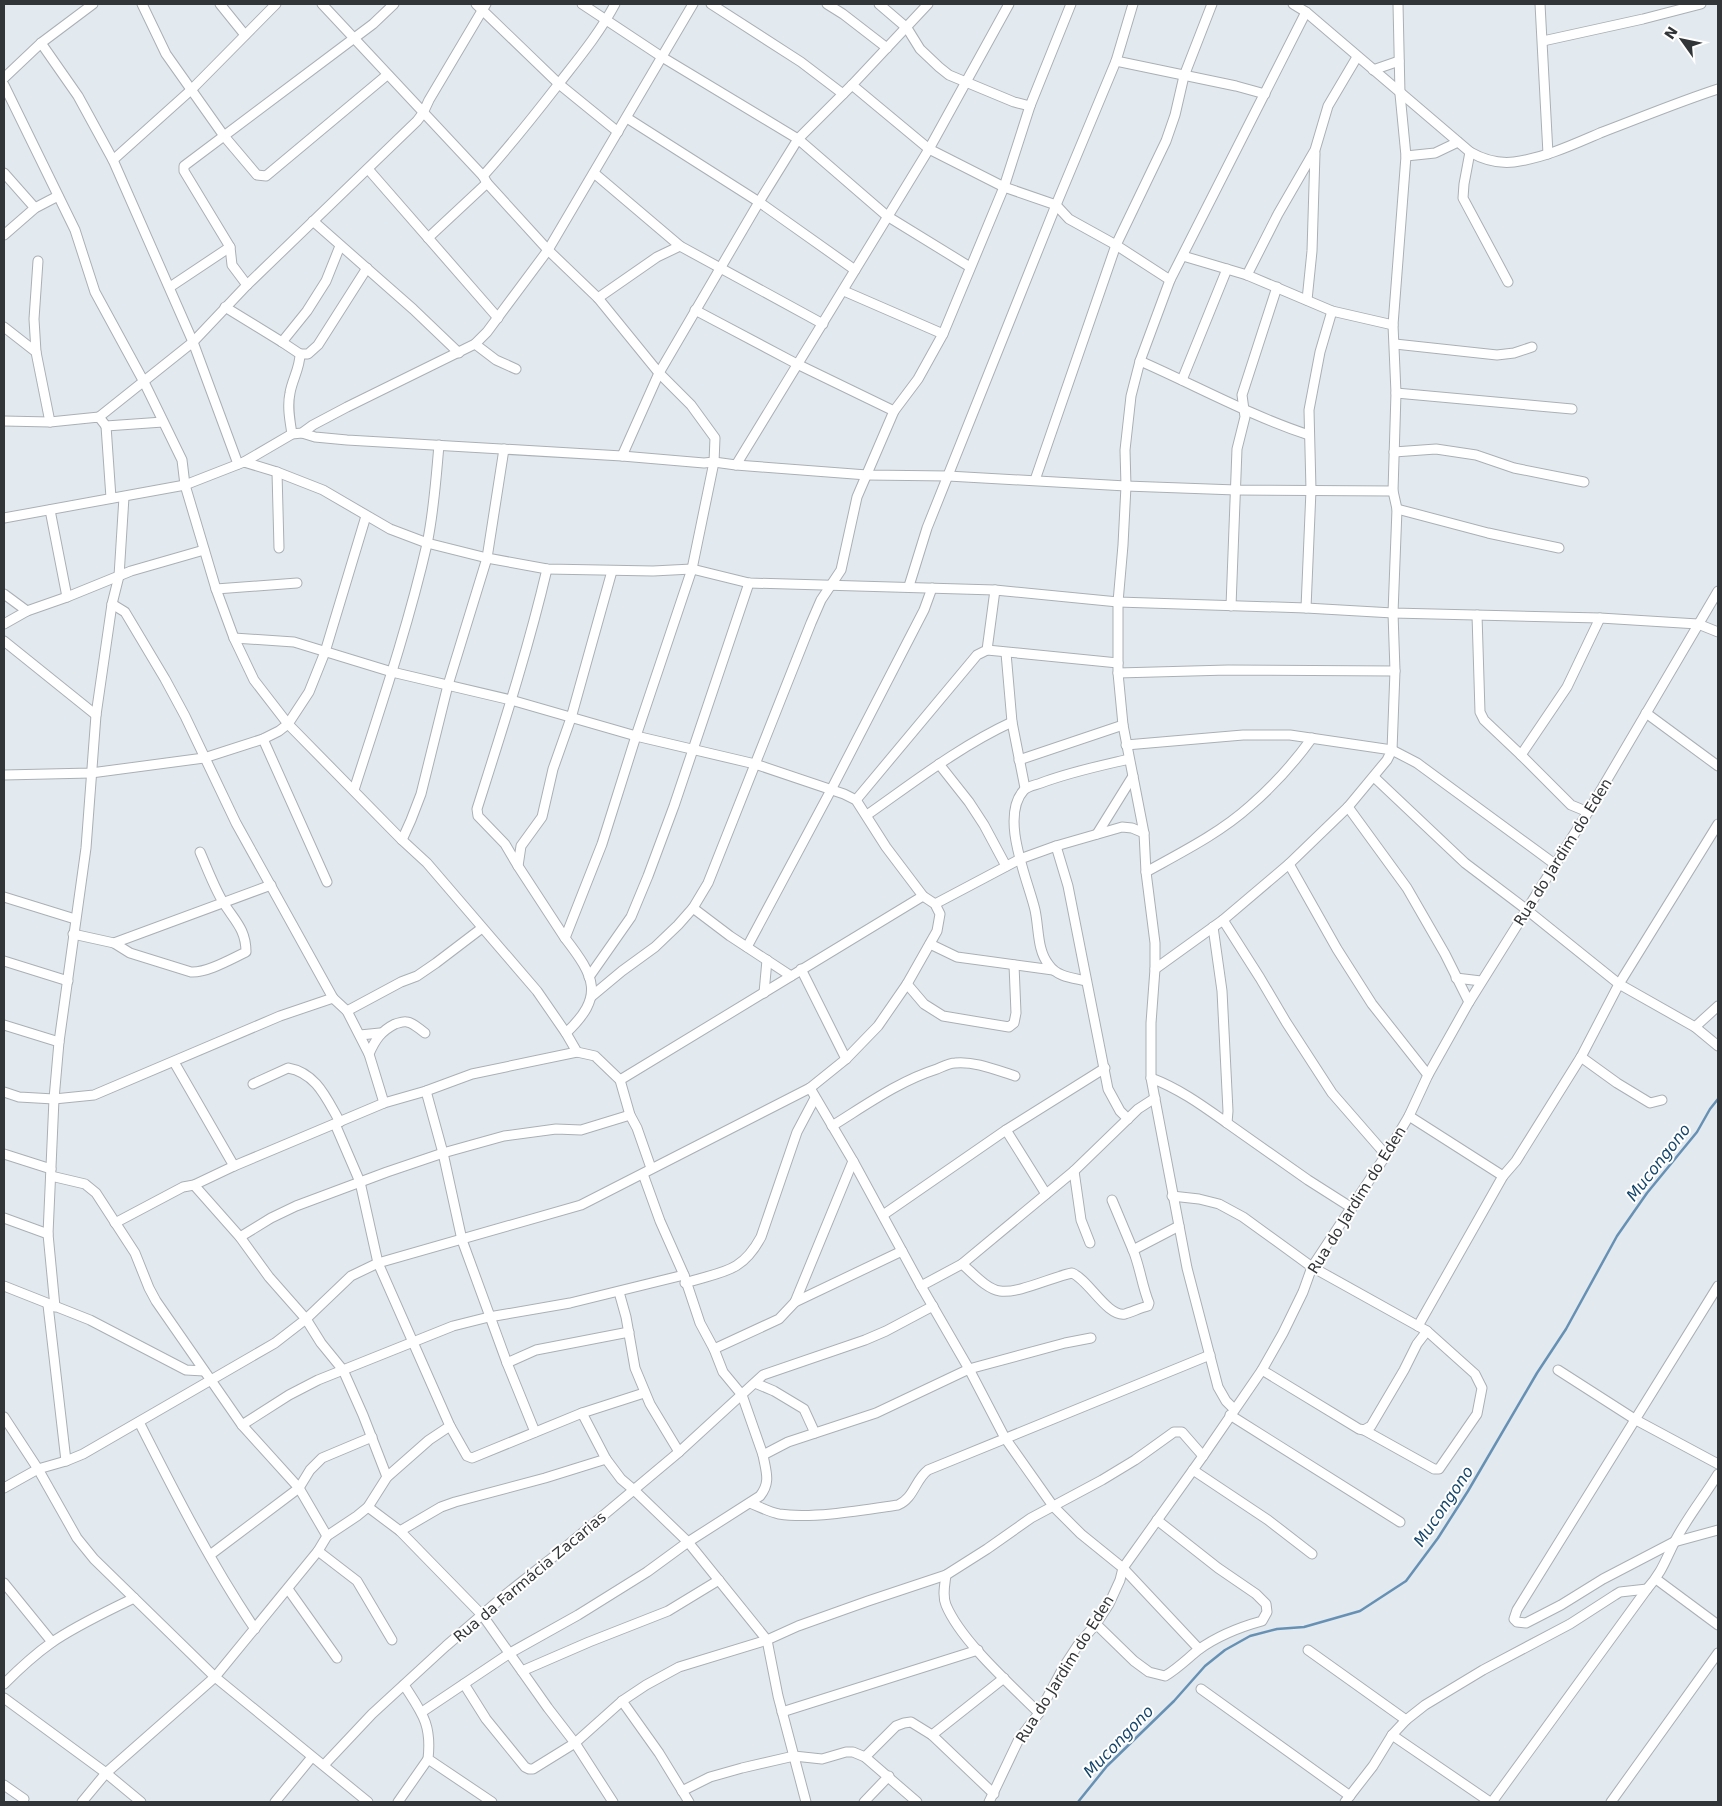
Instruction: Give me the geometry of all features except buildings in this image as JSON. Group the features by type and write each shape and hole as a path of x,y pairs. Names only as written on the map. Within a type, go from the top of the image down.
{"street":[{"path":"4,78 82,7 93,4"},
{"path":"142,4 160,43 190,90 224,136 257,175 266,176 387,75"},
{"path":"220,4 245,35"},
{"path":"113,160 190,90 276,4"},
{"path":"322,4 485,179 548,250 598,298 659,373 692,405 715,438 714,462 692,570 602,844 565,938"},
{"path":"247,285 232,265 230,247 183,168 184,166 374,24 394,4"},
{"path":"582,4 662,57 798,139 887,216 970,267"},
{"path":"428,238 485,179 583,53 606,20 614,4"},
{"path":"4,518 185,485 241,463 347,407 475,344 498,318 548,250 693,4"},
{"path":"710,4 800,62 843,94"},
{"path":"827,4 887,48"},
{"path":"879,4 907,28 920,49 949,75 1014,102 1030,106"},
{"path":"622,456 659,373 758,202 798,139 907,28 928,4"},
{"path":"736,465 844,291 887,216 930,149 1008,4"},
{"path":"592,996 655,947 678,925 693,908 708,883 811,623 822,600 841,570 857,497 894,411 918,378 943,334 1004,187 1030,106 1071,4"},
{"path":"909,586 927,528 1056,205 1116,61 1133,4"},
{"path":"1034,480 1116,245 1166,141 1175,115 1184,76 1212,4"},
{"path":"1293,4 1306,12 1470,152 1494,162 1513,162 1548,154 1718,89"},
{"path":"1155,969 1223,920 1289,864 1348,807 1374,777 1392,750 1395,671 1393,613 1397,509 1393,491 1396,393 1394,326 1406,156 1400,94 1398,4"},
{"path":"1540,4 1548,154"},
{"path":"1543,41 1643,19 1700,4"},
{"path":"4,421 50,422 98,417 193,342 247,285 424,113 429,100 481,6 558,84 618,132"},
{"path":"1306,12 1170,280 1140,362 1131,396 1125,450 1126,486 1118,602 1118,673 1126,745 1144,833 1146,872 1155,943 1151,1023 1152,1078 1172,1196 1187,1268 1218,1387 1232,1412 1400,1522"},
{"path":"41,43 78,96 113,160 170,287 241,463"},
{"path":"1247,275 1278,214 1315,150 1328,106 1357,57"},
{"path":"1116,61 1265,94"},
{"path":"1373,70 1399,61"},
{"path":"4,85 75,230 95,292 144,382 182,460 185,485 216,589 234,638 254,680 288,724 427,863 537,992 578,1052"},
{"path":"852,85 930,149 1004,187 1056,205 1070,219 1116,245 1170,280"},
{"path":"627,118 758,202 855,270"},
{"path":"1406,156 1435,153 1458,142"},
{"path":"1307,300 1312,251 1315,150"},
{"path":"1470,152 1463,198 1508,282"},
{"path":"368,168 498,318"},
{"path":"4,173 35,208"},
{"path":"594,173 680,246 823,324"},
{"path":"4,235 35,208 58,196"},
{"path":"313,221 413,309 459,353"},
{"path":"282,342 307,311 326,281 340,246"},
{"path":"598,298 656,256 680,246"},
{"path":"170,287 230,247"},
{"path":"1183,256 1247,275 1332,311 1394,326"},
{"path":"38,261 34,320 36,352 50,422"},
{"path":"225,307 300,354 308,354 318,345 367,268"},
{"path":"1182,380 1227,269"},
{"path":"1231,606 1237,450 1245,423 1242,395 1277,287"},
{"path":"844,291 943,334"},
{"path":"695,310 797,364 894,411"},
{"path":"1306,608 1311,490 1309,410 1320,352 1332,311"},
{"path":"4,327 36,352"},
{"path":"475,344 491,357 516,369"},
{"path":"1395,344 1497,355 1514,353 1532,347"},
{"path":"297,434 289,416 290,394 300,361 300,354"},
{"path":"1140,362 1182,380 1244,411 1309,436"},
{"path":"1396,393 1572,409"},
{"path":"98,417 106,426 111,498"},
{"path":"106,426 163,422"},
{"path":"297,434 347,440 622,456 704,463 714,462 867,474 948,476 1236,490 1393,491"},
{"path":"354,790 392,672 427,543 435,492 439,445"},
{"path":"402,840 412,820 421,794 448,685 487,558 504,449"},
{"path":"1394,452 1436,449 1476,455 1514,468 1584,482"},
{"path":"241,463 277,472 322,490 390,529 427,543 487,558 547,569 612,571 692,570 749,583 909,586 994,590 1118,602 1306,608 1393,613 1600,618 1698,624 1718,632"},
{"path":"277,472 279,548"},
{"path":"66,1461 52,1306 48,1234 54,1100 59,1042 86,848 96,715 112,604 119,576 124,497"},
{"path":"1397,509 1488,534 1559,548"},
{"path":"50,510 67,597"},
{"path":"4,775 91,773 204,758 262,739 288,724 309,692 325,652 366,516"},
{"path":"4,624 27,611 119,576 204,550"},
{"path":"547,569 512,700 477,809 478,816 505,844 565,938 579,956 589,977 592,986 589,1007 566,1033"},
{"path":"518,866 521,846 542,817 553,769 571,718 612,571"},
{"path":"216,589 297,583"},
{"path":"589,977 631,917 674,806 749,583"},
{"path":"747,946 831,790 924,610 932,588"},
{"path":"987,650 994,590"},
{"name":"Rua do Jardim do Eden","path":"989,1802 1019,1739 1039,1713 1063,1668 1078,1645 1096,1624 1120,1580 1123,1568 1262,1370 1299,1300 1312,1267 1386,1155 1409,1116 1428,1075 1468,1002 1556,865 1718,591"},
{"path":"4,594 27,611"},
{"path":"112,604 125,612 160,670 185,716 236,823 333,998 347,1011 369,1054 384,1103"},
{"path":"1477,615 1480,712 1484,720 1571,805 1588,812"},
{"path":"1521,755 1567,687 1600,618"},
{"path":"4,1488 38,1469 66,1461 140,1422 276,1343 306,1319 351,1276 378,1263 581,1205 810,1088 846,1059 878,1026 907,984 937,931 940,914 935,904 922,896 886,847 856,800 755,764 636,736 512,700 392,672 294,642 234,638"},
{"path":"4,641 96,715"},
{"path":"856,800 976,655 987,650 1118,663"},
{"path":"1006,653 1012,722 1025,788"},
{"path":"1118,673 1228,670 1395,671"},
{"path":"1646,713 1718,766"},
{"path":"867,815 939,764 989,732 1012,722"},
{"path":"1019,760 1123,725"},
{"path":"1126,745 1244,735 1290,735 1392,750 1417,763 1556,865"},
{"path":"1146,872 1190,848 1249,807 1296,759 1312,738"},
{"path":"262,739 327,882"},
{"path":"1053,970 1046,961 1040,942 1035,911 1020,859 1015,825 1014,811 1016,804 1025,788 1065,774 1129,758"},
{"path":"939,764 979,817 1006,866"},
{"path":"1097,834 1133,776"},
{"path":"1374,777 1465,863 1528,910 1619,984 1695,1027 1718,1046"},
{"path":"1348,807 1407,888 1445,954 1468,1002"},
{"path":"1418,1326 1504,1176 1516,1161 1581,1057 1619,984 1718,824"},
{"path":"935,904 1020,859 1056,846 1122,827 1132,828 1144,833"},
{"path":"1056,846 1068,886 1106,1079 1111,1096 1120,1111 1128,1119"},
{"path":"73,934 114,944 130,953 191,972 205,970 246,952 246,944 237,920 223,902 200,852"},
{"path":"1289,864 1337,949 1372,1004 1428,1075"},
{"path":"114,944 271,885"},
{"path":"620,1080 922,896"},
{"path":"4,897 75,919"},
{"path":"693,908 719,928 791,976"},
{"path":"1223,920 1332,1093 1386,1155"},
{"path":"1213,927 1222,991 1227,1123"},
{"path":"347,1011 401,982 417,976 482,928"},
{"path":"930,944 957,957 1053,970 1065,976 1086,981"},
{"path":"764,994 767,960"},
{"path":"4,961 68,981"},
{"path":"907,984 924,1004 944,1016 1009,1027 1014,1023 1016,1013 1014,965"},
{"path":"801,969 846,1059"},
{"path":"1456,978 1481,981"},
{"path":"4,1092 19,1097 54,1100 94,1095 280,1016 333,998"},
{"path":"1695,1027 1718,1006"},
{"path":"360,1035 380,1033 403,1021 414,1025 424,1033"},
{"path":"4,1025 59,1042"},
{"path":"369,1054 380,1033"},
{"path":"116,1223 183,1187 194,1185 234,1166 384,1103 426,1091 472,1074 578,1052 595,1056 620,1080 630,1115 637,1128 660,1221 685,1279 700,1323 714,1349 723,1372 742,1395 762,1456 768,1483 760,1496 688,1542 647,1572 578,1615 510,1653 422,1712"},
{"path":"1581,1057 1617,1083 1650,1103 1662,1100"},
{"path":"174,1062 234,1166"},
{"path":"832,1126 906,1081 955,1063 979,1065 1015,1076"},
{"path":"252,1084 288,1068 302,1073 317,1083 337,1123 360,1182 378,1263 450,1426 467,1456 470,1458 582,1413 644,1393"},
{"path":"883,1215 1006,1130 1105,1068"},
{"path":"1152,1078 1184,1093 1308,1180 1352,1208"},
{"path":"810,1088 969,1369 1004,1438 1053,1506 1081,1534 1123,1568 1199,1649"},
{"path":"426,1091 443,1153 462,1240 507,1363 535,1432"},
{"path":"242,1425 289,1395 343,1370 453,1326 490,1317 723,1273 742,1264 755,1249 761,1237 797,1132 816,1098"},
{"path":"921,1286 962,1264 1074,1171 1138,1109 1155,1098"},
{"path":"240,1237 281,1213 360,1182 443,1153 504,1136 556,1129 581,1130 630,1115"},
{"path":"1409,1116 1504,1176"},
{"path":"1006,1130 1046,1194"},
{"path":"4,1154 91,1187 135,1253 156,1301 242,1425 299,1488 327,1536"},
{"path":"714,1349 779,1319 795,1302 853,1161"},
{"path":"1074,1171 1081,1220 1090,1243"},
{"path":"194,1185 240,1237 269,1277 306,1319 321,1343 343,1370 387,1477"},
{"path":"1172,1196 1199,1199 1219,1204 1243,1217 1312,1267 1426,1331 1475,1374 1482,1388 1477,1414 1439,1469 1434,1469 1359,1429 1262,1370"},
{"path":"962,1264 987,1285 999,1291 1013,1291 1072,1273 1080,1276 1108,1308 1120,1314 1148,1306 1149,1303 1142,1284 1139,1266 1112,1200"},
{"path":"4,1218 48,1234"},
{"path":"1133,1250 1179,1226"},
{"path":"795,1302 902,1251"},
{"path":"4,1286 90,1320 186,1370 204,1371"},
{"path":"1718,1286 1517,1610 1514,1615 1515,1621 1520,1624 1526,1623 1674,1542 1718,1530"},
{"path":"619,1292 629,1332 634,1364 644,1393 679,1452"},
{"name":"Rua da Farmácia Zacarias","path":"324,1765 359,1726 404,1686 483,1616 679,1452 763,1375 886,1331 933,1306"},
{"path":"1364,1430 1371,1426 1426,1331"},
{"path":"507,1363 536,1350 629,1332"},
{"path":"762,1456 788,1442 876,1413 969,1369 1064,1343 1091,1338"},
{"path":"750,1503 772,1512 796,1515 840,1513 898,1505 905,1502 921,1475 928,1470 1210,1355"},
{"path":"1558,1370 1636,1420 1718,1464"},
{"path":"755,1383 774,1391 804,1409 815,1433"},
{"path":"582,1413 606,1459 621,1479 688,1542 767,1640 782,1712 806,1802"},
{"path":"4,1417 38,1469 77,1538 86,1550 215,1677 368,1802"},
{"path":"140,1422 170,1483 231,1593 255,1629"},
{"path":"82,1802 106,1773 215,1677 288,1589 318,1551 327,1536 368,1507 387,1477 429,1440 450,1426"},
{"path":"464,1684 486,1720 528,1769 533,1769 574,1743 622,1701 679,1667 767,1640 842,1610 946,1574 987,1549 1031,1518 1135,1460 1174,1432 1182,1432 1203,1456"},
{"path":"210,1555 299,1488 310,1470 322,1458 372,1437"},
{"path":"400,1531 441,1507 454,1502 606,1459"},
{"path":"1193,1470 1268,1520 1312,1554"},
{"path":"1392,1735 1491,1802 1665,1566 1674,1542 1718,1474"},
{"path":"368,1507 400,1531 483,1616 574,1743 613,1802"},
{"path":"1096,1624 1134,1661 1149,1672 1164,1676 1199,1649 1245,1626 1262,1621 1267,1612 1266,1604 1256,1594 1218,1568 1157,1520"},
{"path":"318,1551 357,1581 392,1640"},
{"path":"946,1574 944,1591 946,1604 958,1625 978,1650 1039,1713"},
{"path":"1656,1579 1718,1625"},
{"path":"522,1671 668,1611 719,1580"},
{"path":"4,1583 52,1642"},
{"path":"288,1589 337,1658"},
{"path":"1201,1689 1348,1799 1373,1766 1392,1735 1406,1720 1425,1705 1517,1651 1570,1624 1620,1592 1647,1589"},
{"path":"4,1684 21,1667 52,1642 86,1622 134,1598"},
{"path":"782,1712 978,1650"},
{"path":"1308,1650 1406,1720"},
{"path":"1611,1802 1718,1653"},
{"path":"932,1735 1004,1678"},
{"path":"398,1802 428,1759 429,1732 422,1712 404,1686"},
{"path":"4,1698 106,1773 141,1802"},
{"path":"622,1701 659,1754 689,1802"},
{"path":"865,1757 896,1726 904,1723 916,1724 932,1735 994,1794"},
{"path":"682,1791 710,1777 794,1756 822,1759 846,1752 853,1752 865,1757 917,1802"},
{"path":"275,1802 312,1756"},
{"path":"428,1759 492,1802"},
{"path":"864,1802 889,1776"},
{"path":"4,1785 24,1799"}],"waterway":[{"name":"Mucongono","path":"1078,1802 1107,1766 1174,1701 1205,1666 1225,1650 1250,1636 1277,1629 1304,1627 1360,1611 1406,1581 1438,1538 1468,1491 1537,1373 1566,1329 1617,1236 1647,1193 1697,1132 1718,1099"}]}
